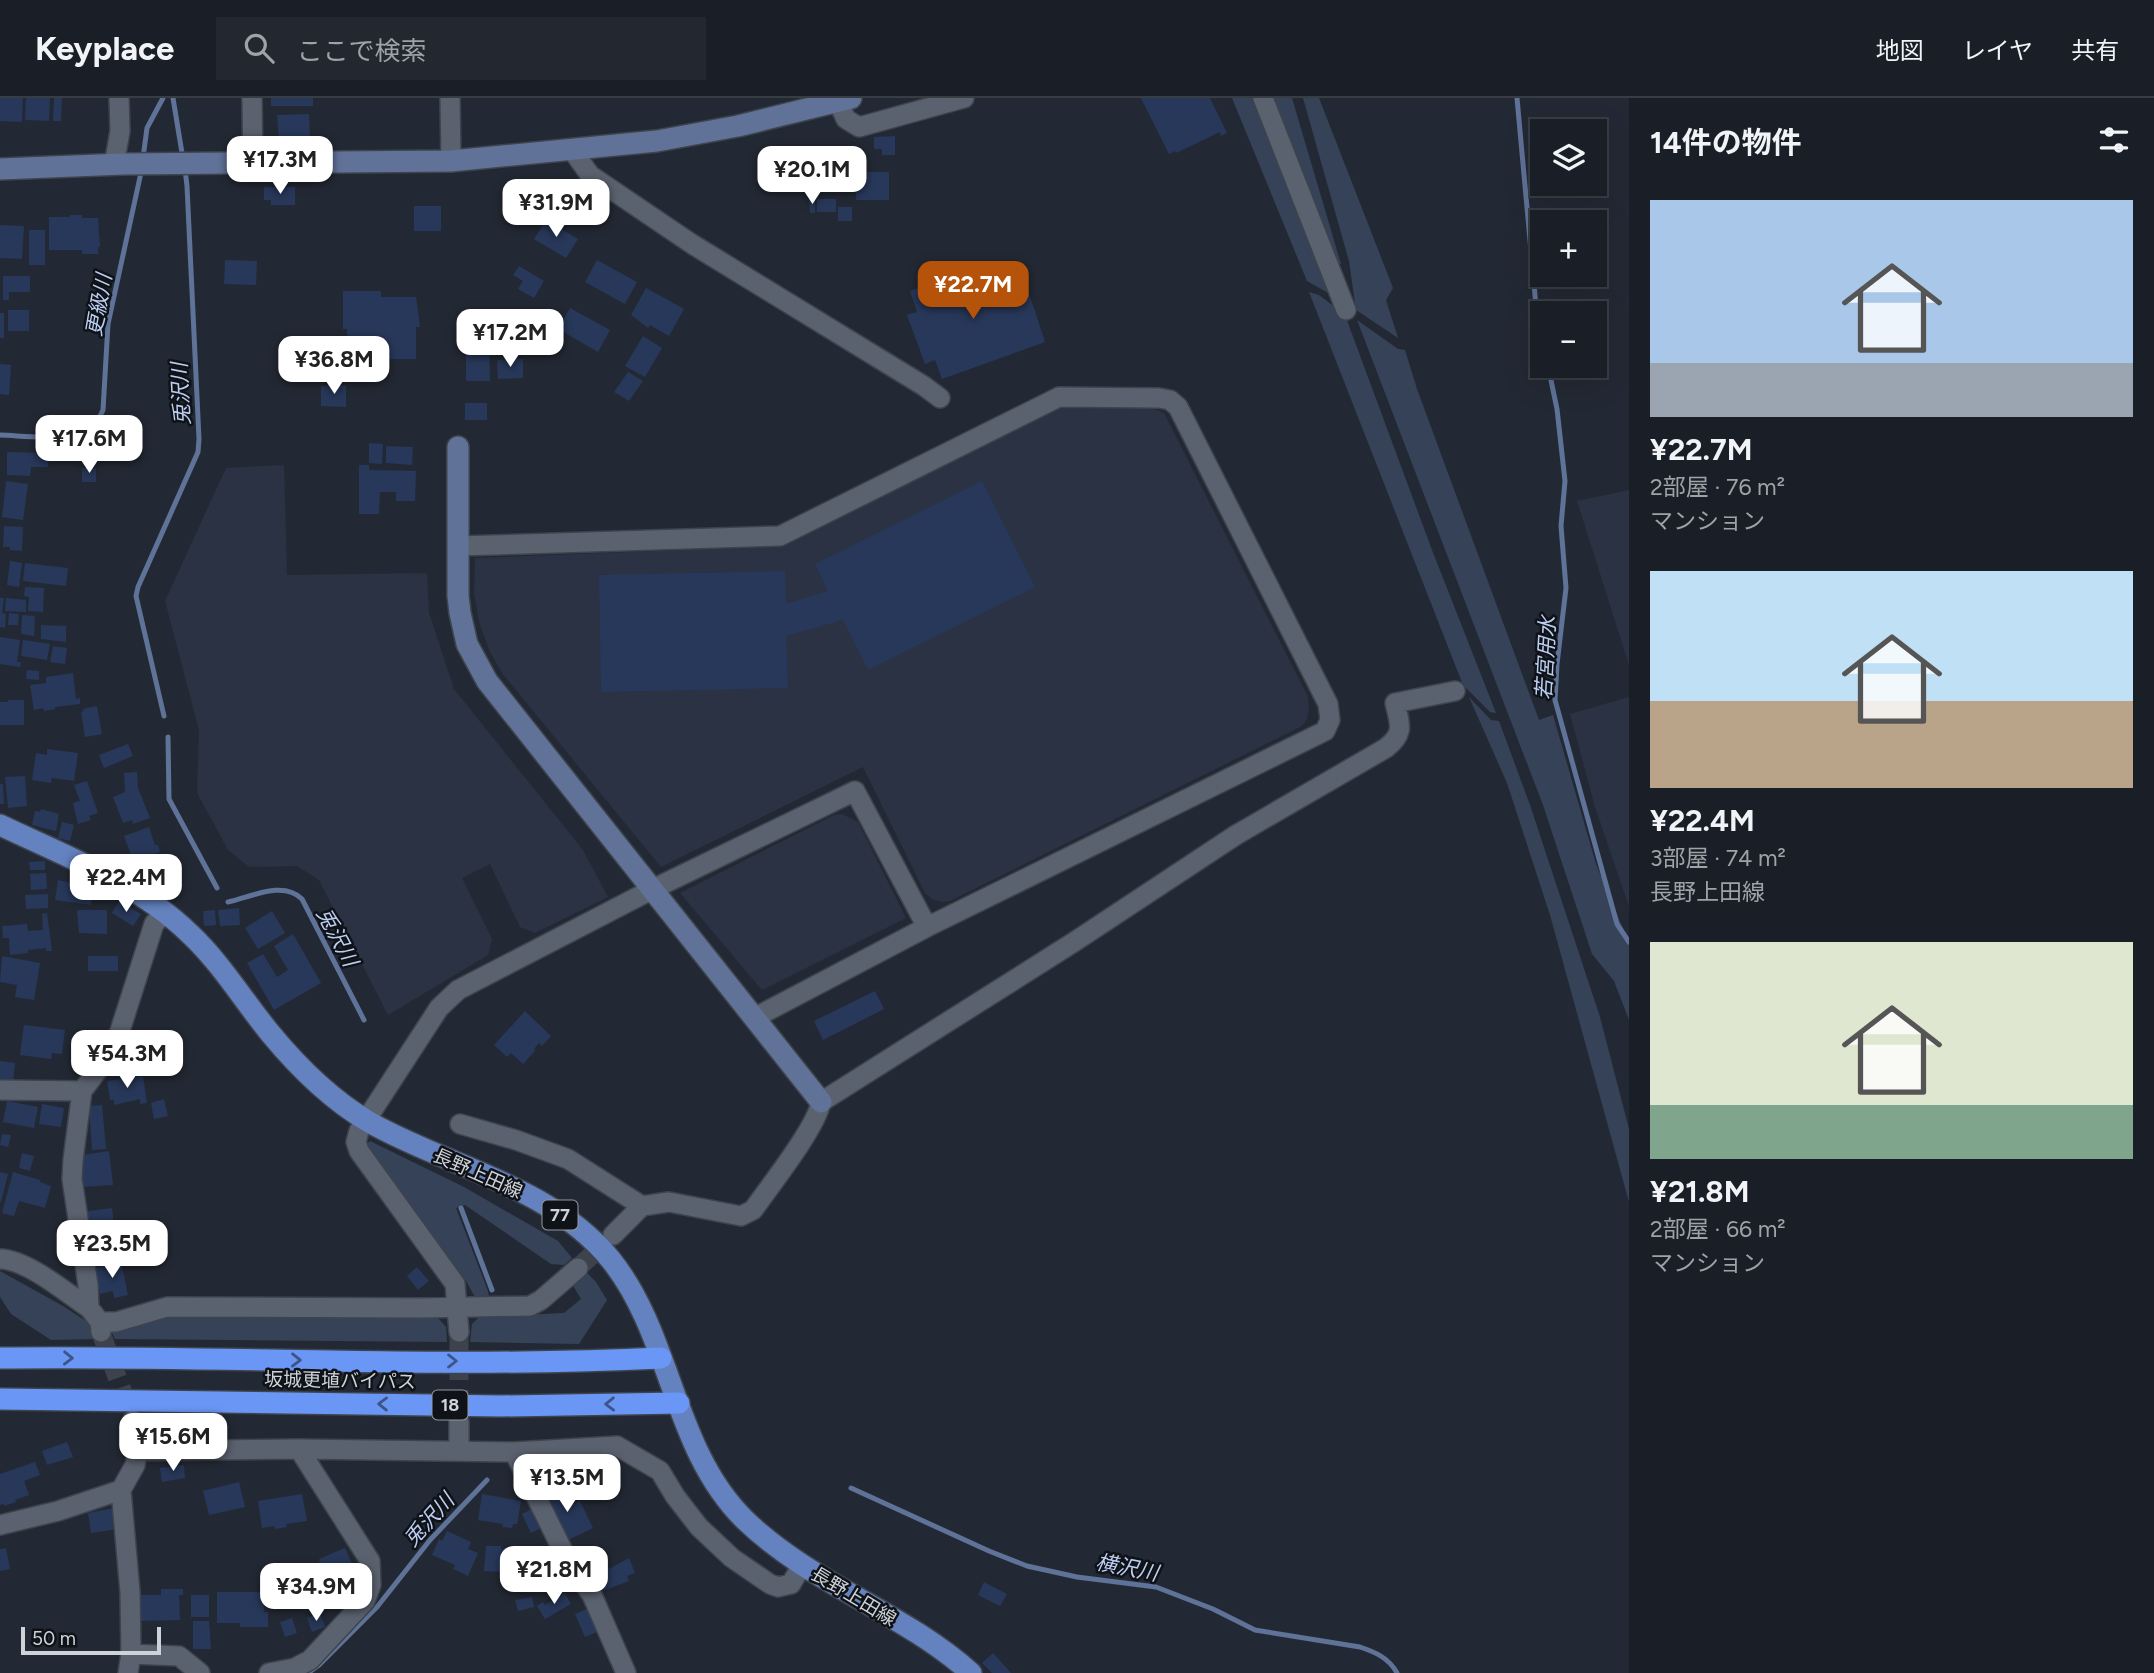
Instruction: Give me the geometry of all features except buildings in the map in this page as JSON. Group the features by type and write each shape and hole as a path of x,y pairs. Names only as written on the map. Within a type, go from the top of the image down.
{"highway":[{"name":"坂城更埴バイパス","path":"0,1358 384,1361 609,1361 661,1358"},
{"name":"坂城更埴バイパス","path":"0,1399 502,1406 679,1404"}],"main road":[{"path":"0,169 118,165 451,162 657,141 738,126 844,100"},
{"path":"458,447 460,613 467,644 474,660 487,681 651,890 821,1102"},
{"name":"長野上田線","path":"0,825 120,882 165,912 208,953 294,1061 336,1099 367,1121 425,1150 505,1184 540,1202 581,1231 610,1259 622,1275 645,1318 696,1446 727,1500 744,1519 802,1565 912,1630 946,1652 971,1673"}],"street":[{"path":"118,165 119,98"},
{"path":"253,98 253,163"},
{"path":"450,98 451,162"},
{"path":"844,100 846,119 859,127 964,98"},
{"path":"1263,98 1346,310"},
{"path":"573,151 590,174 692,244 912,378 940,398"},
{"path":"458,546 780,536 1059,397 1170,400 1178,407 1328,704 1330,720 1325,731 927,927 754,1018"},
{"path":"613,1235 642,1206 669,1202 741,1216 753,1210 809,1128 819,1112 821,1102 1074,942 1217,846 1386,748 1397,740 1401,728 1395,703 1455,691"},
{"path":"459,1332 455,1284 359,1151 356,1139 439,1008 458,990 651,890 855,791 927,927"},
{"path":"97,1321 88,1285 72,1179 82,1091 104,1062 118,1037 154,924 165,912"},
{"path":"0,1090 82,1091"},
{"path":"460,1124 568,1159 642,1206"},
{"path":"0,1259 12,1259 34,1272 97,1321 117,1322 167,1307 530,1306 541,1300 578,1268"},
{"path":"132,1420 138,1451 135,1465 121,1490 127,1543 130,1663 179,1656 200,1673"},
{"path":"459,1422 459,1451"},
{"path":"138,1451 299,1449 514,1452 617,1446 660,1471 699,1527 732,1558 770,1584 778,1587 791,1584 802,1565"},
{"path":"269,1673 295,1668 310,1660 365,1601 372,1586 370,1561 299,1449"},
{"path":"514,1452 569,1563 592,1595 626,1673"},
{"path":"0,1525 58,1511 121,1490"}],"shaded area":[{"path":"1232,98 1256,98 1337,298 1307,281"},
{"path":"1274,98 1292,98 1341,264 1337,263"},
{"path":"1303,98 1319,98 1393,288 1386,300 1398,338 1356,310 1349,261"},
{"path":"1309,292 1319,295 1345,315 1496,713 1490,712 1463,685"},
{"path":"1357,320 1398,349 1405,350 1539,720 1553,715 1596,864 1629,943 1629,1020 1614,981 1592,954 1543,805"},
{"path":"1062,406 1153,408 1164,413 1308,697 1307,719 1302,726 950,901 932,899 925,893 863,767 661,867 502,673 490,652 479,622 474,594 475,558 784,546"},
{"path":"284,465 287,575 427,573 429,613 454,689 583,850 608,897 535,933 520,927 490,864 462,878 492,939 488,955 388,1015 319,880 297,866 249,867 228,850 197,793 199,730 165,601 226,468"},
{"path":"1629,490 1629,665 1577,501"},
{"path":"1469,697 1491,720 1499,721 1530,805 1600,1017 1629,1129 1629,1202 1550,915 1507,783"},
{"path":"1629,697 1629,907 1595,807 1570,714"},
{"path":"842,814 858,822 906,918 762,990 680,893 834,815"},
{"path":"370,1141 464,1187 558,1241 572,1258 564,1265 551,1264 465,1205 456,1208 489,1298 475,1297 466,1281 402,1197 367,1144"},
{"path":"0,1271 89,1323 96,1339 51,1340 11,1314 0,1297"},
{"path":"586,1272 607,1300 579,1344 470,1342 472,1324 479,1317 564,1313 581,1299 572,1284"},
{"path":"167,1315 437,1317 446,1327 447,1342 115,1339 112,1333"}],"waterway":[{"name":"更級川","path":"143,158 147,128 163,98"},
{"name":"兎沢川","path":"173,98 183,159"},
{"name":"若宮用水","path":"1517,98 1536,301"},
{"name":"更級川","path":"0,435 58,437 73,434 96,422 103,410 108,324 142,168"},
{"name":"兎沢川","path":"164,716 136,596 198,452 185,169"},
{"name":"若宮用水","path":"1551,378 1557,409 1565,481 1561,526 1566,588 1555,700 1617,924 1629,942"},
{"name":"兎沢川","path":"168,737 169,799 217,888"},
{"name":"兎沢川","path":"228,902 276,890 294,893 302,899 364,1020"},
{"name":"兎沢川","path":"461,1208 492,1290"},
{"name":"兎沢川","path":"308,1673 377,1607 430,1540 487,1480"},
{"name":"横沢川","path":"851,1488 1027,1566 1077,1577 1156,1587 1213,1609 1255,1630 1366,1649 1386,1660 1397,1673"}],"tunnel":[{"path":"578,1268 611,1237"},
{"path":"459,1332 459,1422"},
{"path":"101,1333 130,1412"}]}
